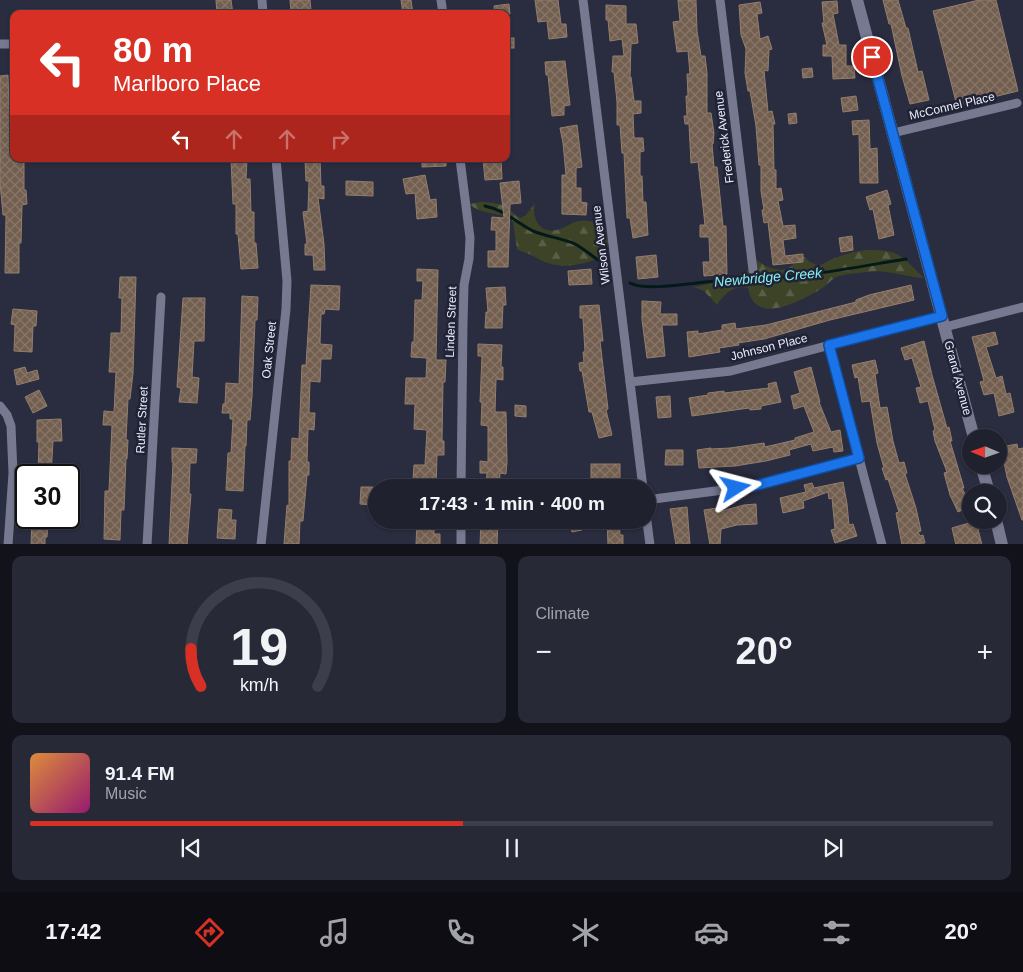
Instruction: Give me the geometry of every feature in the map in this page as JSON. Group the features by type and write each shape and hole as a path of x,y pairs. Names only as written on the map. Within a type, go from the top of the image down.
{"street":[{"name":"Wilson Avenue","path":"584,0 642,479"},
{"name":"Frederick Avenue","path":"720,0 753,270"},
{"name":"Grand Avenue","path":"857,0 972,429"},
{"name":"McConnel Place","path":"892,133 1017,103"},
{"name":"Oak Street","path":"261,544 286,309 287,280 276,162"},
{"name":"Linden Street","path":"460,162 470,238 469,258 464,285 462,322 461,479"},
{"name":"Rutler Street","path":"147,544 161,297"},
{"name":"Johnson Place","path":"630,382 731,370 829,345 1023,307"},
{"path":"829,345 882,544"},
{"path":"0,406 7,415 11,426 13,473 8,544"},
{"path":"656,499 754,486 859,458"},
{"path":"461,529 461,544"},
{"path":"648,529 650,544"},
{"path":"998,529 1002,544"}],"green space":[{"path":"481,202 500,204 521,218 526,215 535,203 536,221 543,228 553,231 579,221 588,221 602,225 608,238 608,247 600,257 585,263 569,266 549,264 517,249 511,218 484,212 469,204"},
{"path":"865,250 886,251 899,255 924,278 874,271 843,275 836,277 821,289 802,299 779,308 769,309 759,306 752,300 748,288 739,287 730,291 717,305 704,291 694,287 744,273 755,259 764,265 780,270 790,267 795,262 798,252 810,262 819,266 841,256"}],"building":[{"path":"216,0 231,0 232,10 217,10"},
{"path":"290,0 310,0 311,10 291,10"},
{"path":"401,0 411,0 412,10 402,10"},
{"path":"535,0 558,0 561,24 566,24 567,37 549,39 547,21 538,22"},
{"path":"678,0 696,0 697,31 701,56 705,56 707,73 707,113 711,113 714,133 712,144 714,167 717,167 723,226 726,226 727,274 704,276 703,262 710,262 709,237 700,237 700,225 705,225 698,162 691,163 689,124 685,124 684,116 687,116 686,96 688,96 687,74 690,74 688,51 677,52 673,22 680,21"},
{"path":"883,0 898,0 906,28 908,28 918,72 922,71 929,100 910,104 891,24 889,24"},
{"path":"979,0 996,0 1018,91 957,106 933,11"},
{"path":"837,1 838,13 833,14 839,45 846,45 846,66 854,66 855,78 833,79 832,56 823,56 823,45 827,45 822,23 824,23 822,2"},
{"path":"760,2 762,13 757,14 760,39 768,36 772,49 769,50 768,71 764,70 768,112 772,111 775,124 773,124 776,189 781,188 783,200 778,201 783,226 795,225 796,238 783,240 785,256 803,254 803,262 773,265 768,222 764,223 761,165 759,165 756,126 745,73 746,49 741,35 739,5"},
{"path":"509,4 510,10 494,10 494,6"},
{"path":"606,5 626,6 626,24 636,24 638,43 631,44 630,78 634,101 641,101 641,113 633,114 634,138 643,138 644,151 640,152 640,176 642,176 643,202 646,202 648,235 633,238 630,218 627,218 624,153 622,153 620,125 617,125 617,102 614,72 612,72 613,56 624,56 622,39 610,41 608,20 606,20"},
{"path":"510,38 514,38 514,48 510,48"},
{"path":"565,61 570,105 564,106 564,115 552,116 545,62"},
{"path":"812,68 813,77 803,78 802,69"},
{"path":"8,75 10,162 24,162 24,190 26,190 27,204 22,205 19,273 5,273 6,215 3,215 0,183 0,76"},
{"path":"856,96 858,110 843,112 841,98"},
{"path":"796,113 797,123 789,124 788,114"},
{"path":"869,120 870,149 877,148 878,183 860,183 859,134 853,135 852,121"},
{"path":"577,125 582,167 576,168 576,188 581,188 581,202 587,203 586,215 562,214 562,175 566,175 560,128"},
{"path":"231,162 247,162 246,179 250,179 251,212 254,212 254,243 256,243 258,268 241,269 238,234 236,234 236,204 233,204"},
{"path":"305,162 320,162 321,186 324,186 324,199 318,198 324,244 325,270 314,270 313,255 305,255 305,244 307,244 303,212 308,211 309,181 306,181"},
{"path":"422,162 446,162 446,166 422,167"},
{"path":"483,162 501,162 502,179 485,180"},
{"path":"425,175 430,200 436,199 437,217 417,219 415,193 406,194 403,179"},
{"path":"346,181 373,182 373,196 346,195"},
{"path":"519,181 521,203 510,204 508,267 488,267 488,251 496,251 496,230 491,230 492,217 504,218 500,183"},
{"path":"887,190 891,204 888,205 894,235 879,239 873,209 870,210 866,197"},
{"path":"852,236 853,250 841,252 839,238"},
{"path":"656,255 658,277 638,279 636,257"},
{"path":"417,269 438,270 436,360 446,360 445,382 443,382 442,441 444,441 444,455 437,455 436,479 413,479 414,465 425,465 427,430 414,429 415,404 405,404 406,378 426,378 427,358 411,357 412,342 414,342 415,300 422,300 423,281 417,281"},
{"path":"591,269 592,284 569,285 568,271"},
{"path":"120,277 136,277 133,373 130,399 128,399 127,459 124,510 121,510 120,540 104,539 105,491 109,491 112,425 103,425 104,411 114,412 116,372 109,372 111,333 121,333 122,298 119,298"},
{"path":"311,285 340,286 339,310 325,309 324,314 321,314 320,344 332,345 331,359 321,359 320,382 310,381 309,413 315,413 314,430 308,429 307,462 309,462 309,475 307,475 303,521 300,521 299,544 284,544 287,505 289,506 289,461 291,461 292,438 299,439 302,365 306,365"},
{"path":"911,285 914,300 830,320 764,339 719,348 720,352 689,357 687,332 698,331 698,334 722,330 722,325 735,323 736,329 766,325 856,302 856,300 869,295"},
{"path":"505,287 506,305 503,305 502,328 485,328 486,312 488,312 486,288"},
{"path":"242,296 258,297 257,320 255,320 252,396 250,420 247,420 243,491 226,490 228,453 231,453 233,419 230,419 230,413 222,413 223,404 225,404 226,383 239,384"},
{"path":"183,298 205,298 204,341 194,341 192,377 199,378 197,403 179,402 181,388 177,387"},
{"path":"642,301 661,302 660,314 677,314 677,325 662,325 665,356 647,358 642,320"},
{"path":"599,305 603,341 600,341 608,409 606,410 612,435 599,438 592,412 589,412 579,363 584,362 583,352 585,352 583,318 580,318 580,306"},
{"path":"13,309 37,311 36,326 33,326 32,352 14,351 15,325 11,324"},
{"path":"995,332 998,344 986,347 996,378 1002,376 1006,394 1010,393 1014,412 999,416 994,393 984,395 980,382 984,381 972,337"},
{"path":"924,341 947,428 949,427 952,441 950,441 963,484 962,510 958,512 950,495 944,473 947,472 935,441 933,431 935,430 928,401 920,403 916,388 921,387 912,358 905,360 901,348"},
{"path":"478,344 502,345 501,367 503,367 503,380 496,379 495,412 506,412 507,462 506,474 500,473 500,479 487,479 487,473 480,473 480,461 488,462 488,426 481,425 482,356 478,356"},
{"path":"875,360 878,373 875,374 880,408 887,407 899,463 904,462 907,473 905,474 916,508 921,531 918,532 920,536 923,535 925,543 902,544 896,513 899,512 888,479 886,480 882,468 884,468 877,443 870,401 862,402 858,377 855,378 852,365"},
{"path":"25,367 27,373 37,370 39,379 17,385 14,370"},
{"path":"811,367 819,402 831,432 840,430 843,451 834,452 833,447 813,451 811,444 789,450 790,455 766,461 735,466 699,468 697,450 764,443 765,447 795,440 795,438 814,432 804,406 794,409 791,396 800,393 794,372"},
{"path":"776,382 781,402 761,406 761,409 750,410 749,408 692,416 689,398 724,391 724,393 769,388 768,384"},
{"path":"39,390 47,406 33,413 25,397"},
{"path":"670,396 671,417 658,418 656,397"},
{"path":"515,405 526,406 526,417 515,416"},
{"path":"61,419 62,441 53,441 52,464 38,464 37,420"},
{"path":"1017,444 1018,449 1023,448 1023,520 1007,477 1008,446"},
{"path":"172,448 197,449 196,463 190,463 189,494 191,494 187,544 169,544"},
{"path":"666,450 683,450 683,465 665,465"},
{"path":"591,464 620,464 620,479 591,479"},
{"path":"843,482 849,525 853,524 857,536 835,543 831,530 835,529 832,498 829,499 828,492 803,501 804,508 783,513 780,498 806,492 804,485 812,483 814,488"},
{"path":"361,487 368,487 368,505 360,504"},
{"path":"756,504 757,524 737,525 721,529 720,544 710,544 704,510 717,508 718,512"},
{"path":"687,507 690,544 676,544 670,509"},
{"path":"219,509 232,510 231,520 236,520 235,539 217,538"},
{"path":"962,525 962,529 978,529 982,544 956,544 952,528"},
{"path":"32,529 48,529 45,544 31,544"},
{"path":"417,529 434,529 434,534 440,534 440,544 416,544"},
{"path":"481,529 498,529 497,544 480,544"},
{"path":"571,529 582,529 582,530 572,532"},
{"path":"607,529 620,529 620,535 623,535 623,544 608,544"}],"waterway":[{"name":"Newbridge Creek","path":"485,206 504,213 533,231 575,244 601,262"},
{"name":"Newbridge Creek","path":"630,283 638,286 659,287 729,280 788,277 906,259"}],"route":[{"path":"736,488 781,480 859,458 829,345 942,316 872,57"}]}
